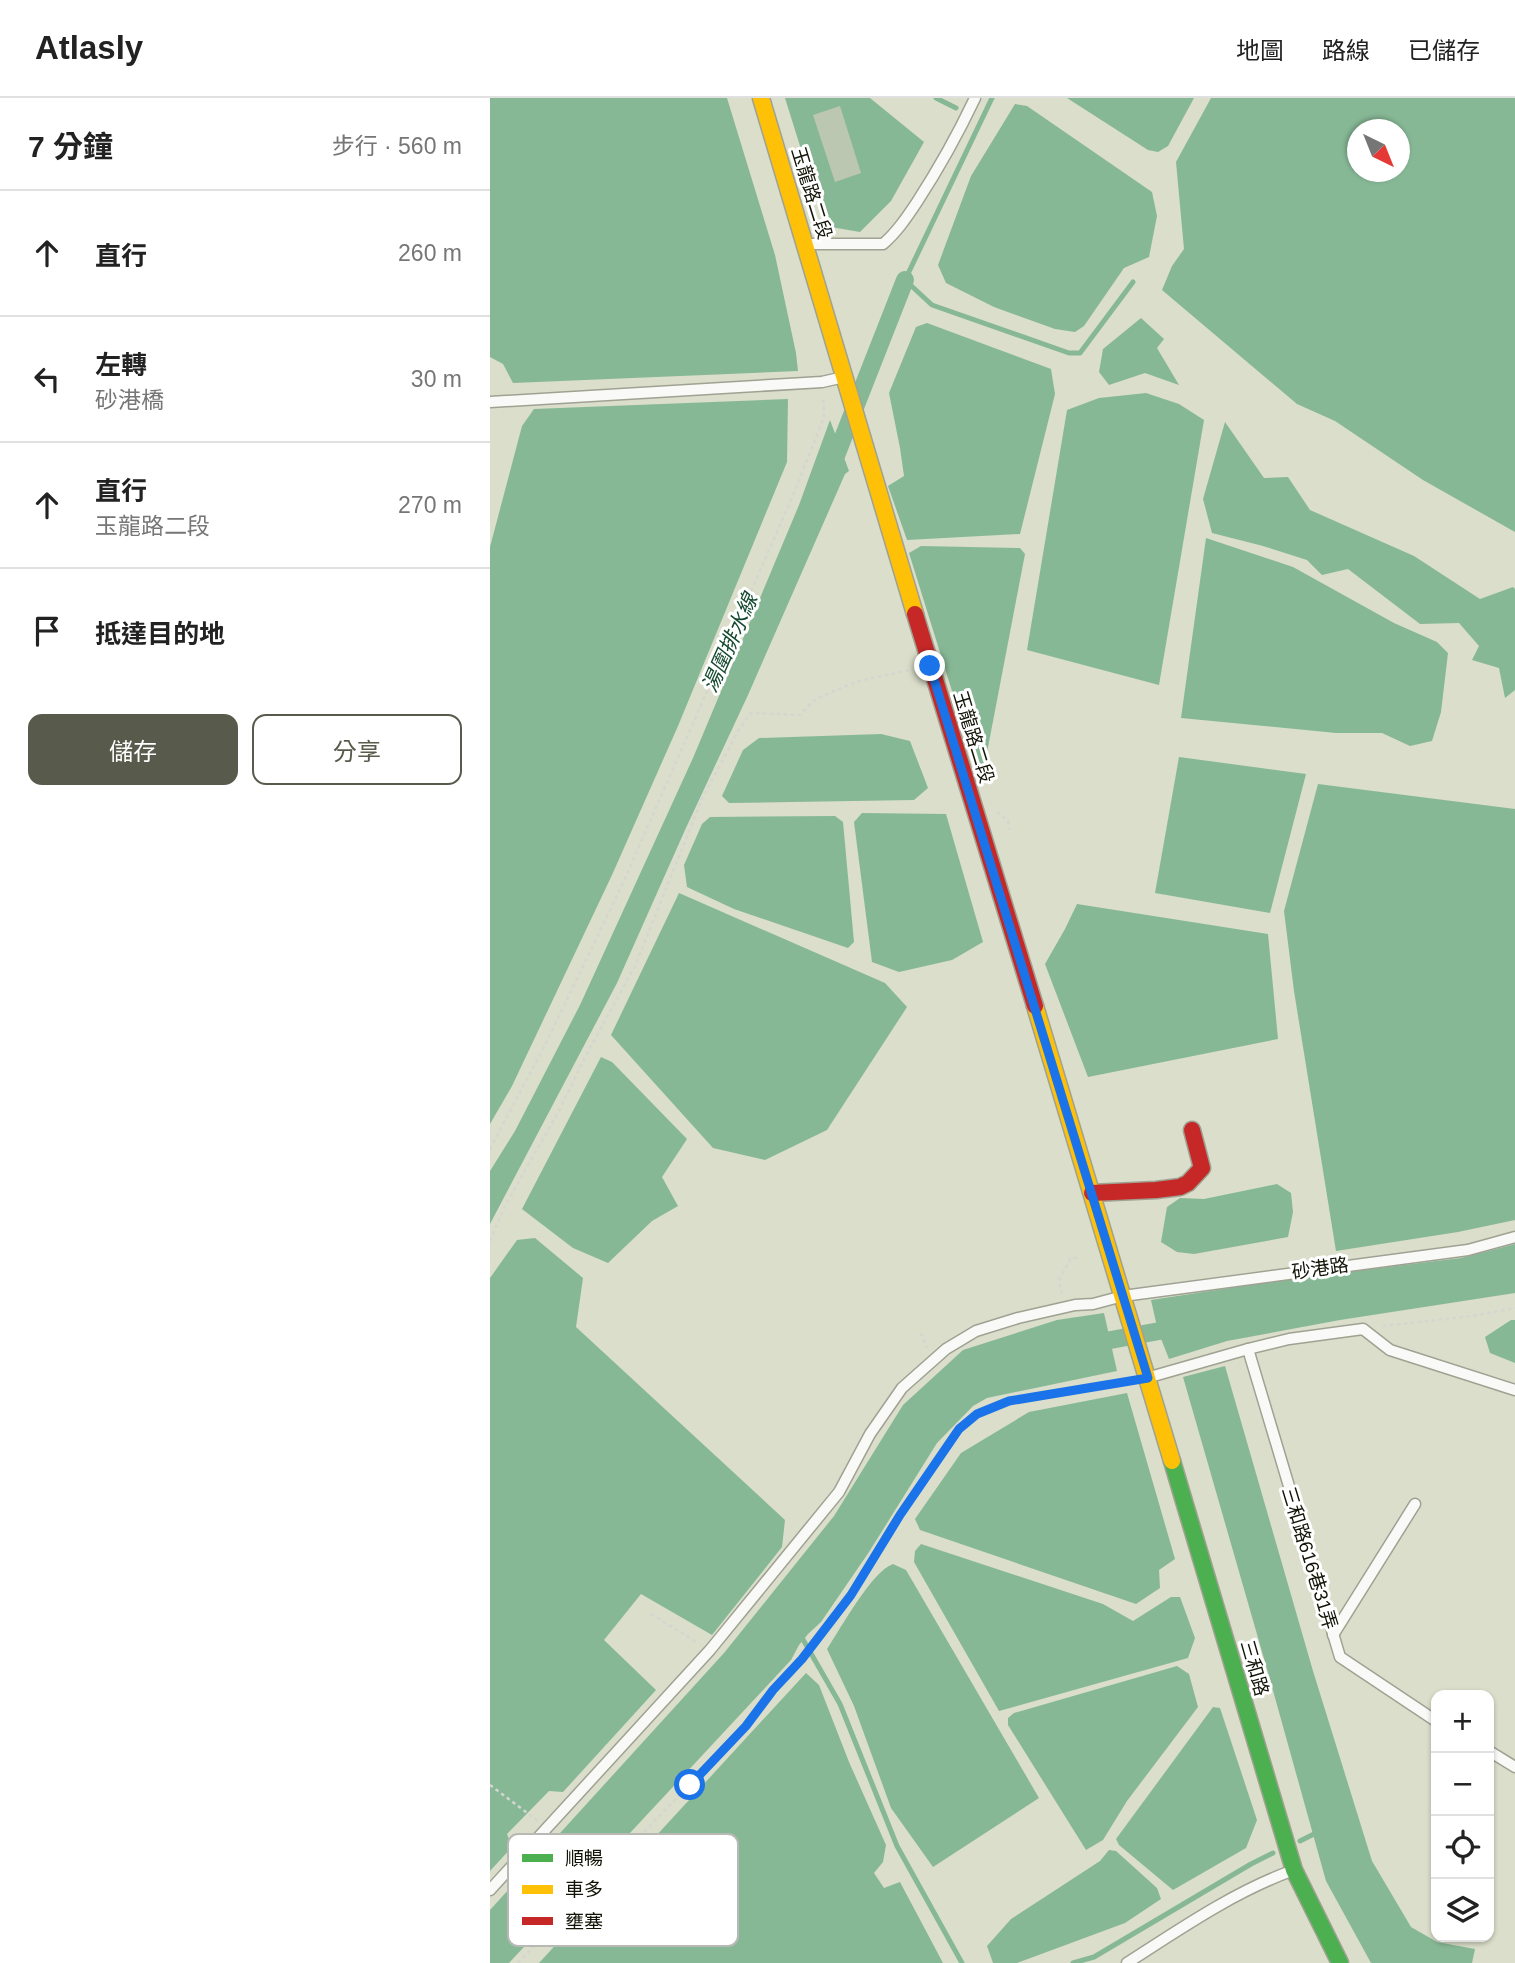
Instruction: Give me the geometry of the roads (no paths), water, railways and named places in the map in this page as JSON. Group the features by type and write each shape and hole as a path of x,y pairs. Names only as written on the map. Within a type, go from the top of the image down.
{"main road":[{"name":"玉龍路二段","path":"761,98 930,666 1125,1301"},
{"path":"1092,1194 1156,1190 1188,1184 1202,1168 1192,1130"},
{"name":"三和路","path":"1125,1301 1294,1870 1340,1963"}],"lane":[{"path":"805,244 883,244 892,237 945,158 975,98"},
{"path":"490,402 822,382 845,377"},
{"name":"砂港路","path":"540,1834 710,1650 839,1492 870,1434 902,1388 947,1349 976,1331 1065,1308 1468,1250 1515,1237"},
{"path":"1148,1378 1289,1339 1363,1329 1390,1350 1515,1390"},
{"name":"三和路616巷31弄","path":"1248,1349 1340,1657 1431,1718"},
{"path":"1333,1635 1415,1504"},
{"path":"1492,1753 1515,1767"},
{"name":"砂港路","path":"490,1890 508,1870"},
{"path":"1127,1963 1259,1883 1294,1870"}],"waterway":[{"path":"936,98 956,108"},
{"path":"992,98 905,280 932,305 1069,353 1080,353 1133,282"},
{"name":"湯圍排水線","path":"832,466 905,280"},
{"path":"1089,1344 1181,1327"},
{"path":"801,1636 840,1704 897,1846 962,1963"},
{"path":"1300,1841 1318,1832"},
{"path":"1073,1963 1094,1957 1273,1853"}]}
